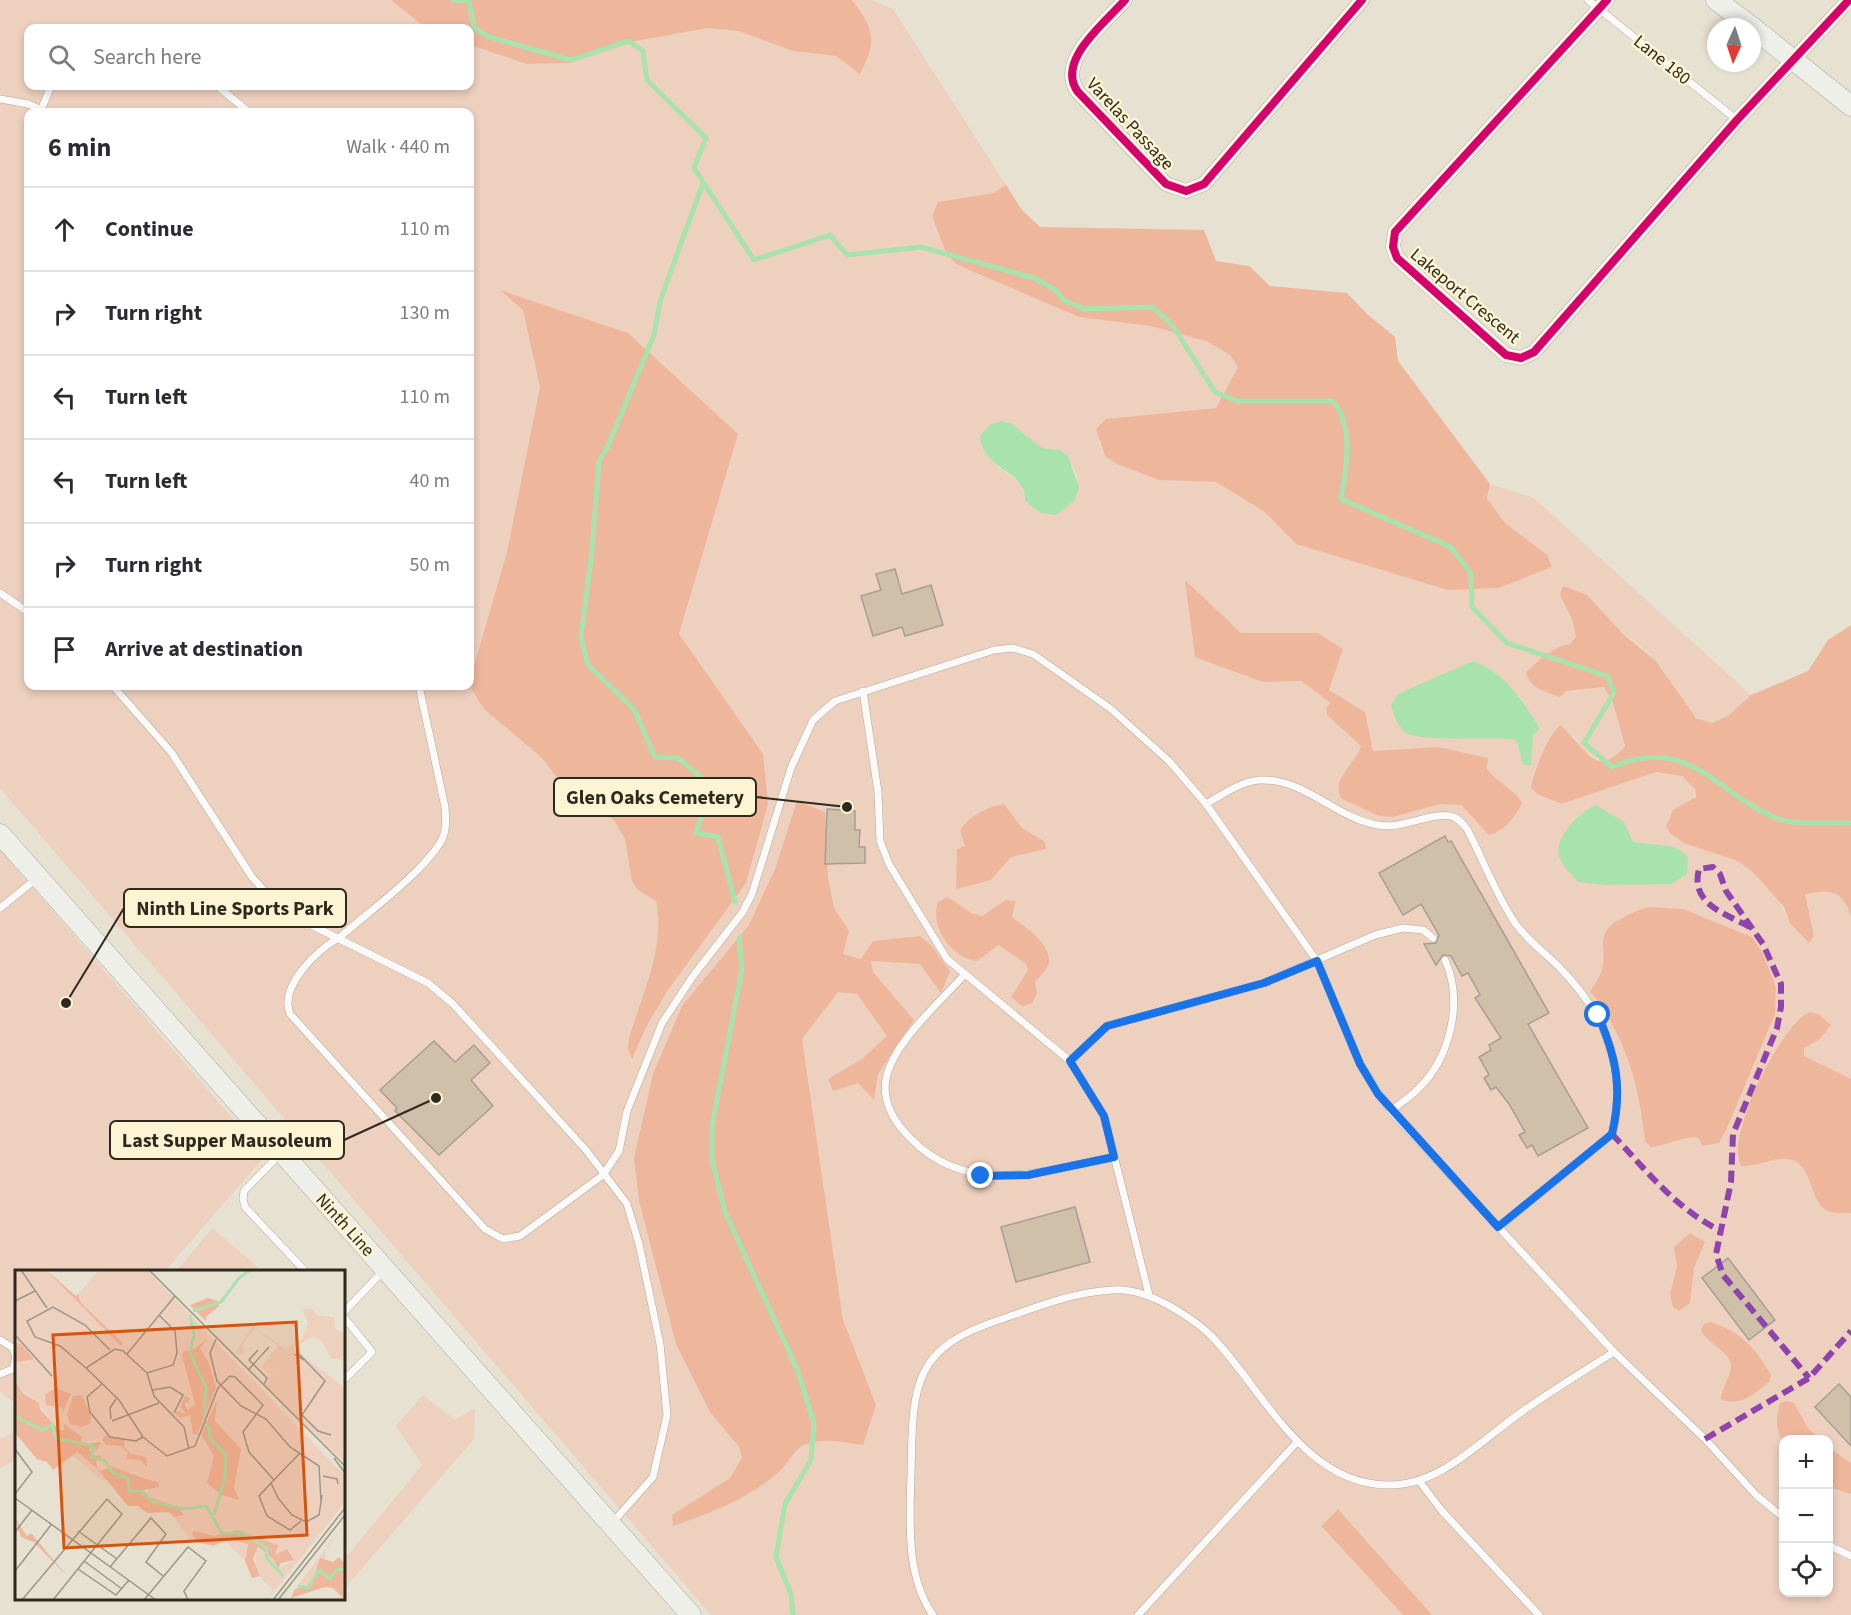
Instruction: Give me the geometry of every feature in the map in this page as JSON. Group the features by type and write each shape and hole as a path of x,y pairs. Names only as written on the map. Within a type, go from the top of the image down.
{"main road":[{"path":"1716,0 1740,18"},
{"path":"1761,34 1851,106"},
{"name":"Ninth Line","path":"0,834 691,1615"}],"street":[{"name":"Varelas Passage","path":"1125,0 1074,59 1071,79 1078,92 1166,184 1186,191 1204,184 1362,0"},
{"name":"Lakeport Crescent","path":"1598,3 1395,232 1393,247 1397,258 1506,355 1521,358 1534,352 1737,120 1850,0"}],"lane":[{"name":"Lane 180","path":"1598,3 1737,120"},
{"path":"44,108 50,90"},
{"path":"222,90 244,108"},
{"path":"0,99 28,104 37,108"},
{"path":"0,593 24,609"},
{"path":"420,690 445,807 446,827 441,842 419,868 337,939 323,946 290,988 285,1002 290,1014 485,1229 503,1239 520,1236 603,1175 620,1151 627,1111 662,1023 693,975 742,913 752,894 791,768 813,720 835,701 994,650 1013,648 1033,654 1111,708 1169,761 1206,804 1317,961 1360,1064 1391,1111 1614,1352 1705,1439 1757,1496 1779,1514"},
{"path":"117,690 171,752 252,877 269,896 297,918 428,983 453,1004 586,1150 627,1204 639,1244 660,1344 667,1415 653,1477 611,1524"},
{"path":"863,691 878,792 880,841 889,864 947,959 1070,1061 1104,1116 1149,1294"},
{"path":"1206,804 1236,787 1258,780 1280,782 1303,789 1347,815 1377,825 1403,826 1437,815 1455,818 1467,829 1515,922 1579,989 1598,1015 1613,1049 1619,1085 1617,1112 1612,1134 1498,1227"},
{"path":"0,908 38,878"},
{"path":"1070,1061 1107,1026 1264,983 1376,935 1403,928 1423,930 1433,938"},
{"path":"1391,1111 1418,1089 1436,1065 1447,1041 1454,1013 1453,985 1445,960"},
{"path":"965,974 903,1044 890,1066 885,1087 889,1113 907,1135 927,1151 954,1167 981,1176 1028,1175 1114,1157"},
{"path":"281,1152 244,1191 243,1199 245,1207 304,1270"},
{"path":"345,1311 385,1269"},
{"path":"933,1615 922,1600 910,1540 913,1428 918,1384 927,1363 949,1342 975,1330 1061,1300 1113,1289 1149,1294 1185,1315 1215,1339 1297,1442 1325,1466 1356,1480 1388,1485 1420,1482 1444,1469 1524,1410 1614,1352"},
{"path":"345,1318 372,1353 345,1379"},
{"path":"0,1340 13,1348 15,1355"},
{"path":"0,1374 13,1369 15,1362"},
{"path":"1138,1615 1297,1442"},
{"path":"1420,1482 1442,1511 1539,1615"},
{"path":"1833,1547 1851,1556"}],"shaded area":[{"path":"0,0 391,0 421,24 24,24 24,90 474,90 474,46 527,64 570,63 636,41 708,28 738,31 793,51 836,56 860,11 852,0 871,0 893,9 1006,185 993,193 938,202 1150,326 1206,341 1230,355 1239,367 1216,408 1106,419 1099,443 1105,456 1117,464 1159,480 1216,482 1265,512 1296,544 1547,555 1504,522 1487,498 1490,484 1534,498 1751,695 1721,720 1709,722 1700,719 1685,705 1662,668 1646,651 1610,625 1560,595 1572,619 1576,637 1570,644 1560,697 1567,691 1604,687 1613,703 1625,746 1613,760 1605,762 1583,751 1574,736 1553,732 1540,764 1534,770 1562,804 1656,772 1682,776 1695,789 1686,844 1728,856 1748,867 1770,889 1790,923 1814,936 1804,894 1829,892 1840,897 1848,908 1851,917 1851,1615 1432,1615 1338,1509 1321,1527 1403,1615 711,1615 0,788","holes":["1012,424 1042,448 1059,450 1068,456 1078,478 1026,491 991,460 982,446 980,436","1518,694 1540,729 1533,735 1523,765 1518,745 1514,739"]},
{"path":"391,0 852,0 869,28 871,44 860,74 836,56 793,51 738,31 708,28 636,41 570,63 527,64 474,46 474,24 421,24"},
{"path":"1006,185 1022,210 1040,227 1204,230 1216,261 1249,266 1270,286 1347,293 1367,314 1395,337 1398,361 1490,484 1487,498 1504,522 1547,555 1552,567 1499,588 1448,590 1296,544 1265,512 1216,482 1159,480 1117,464 1105,456 1096,429 1106,419 1216,408 1238,367 1230,355 1206,341 1150,326 1079,317 958,265 947,255 932,216 938,202 993,193"},
{"path":"500,290 628,333 738,434 679,634 763,754 768,804 746,883 668,990 645,1029 632,1059 628,1049 629,1038 646,988 658,935 656,901 638,890 632,881 625,839 614,820 568,791 541,757 484,709 472,690 474,690 474,666 507,552 540,387 523,310"},
{"path":"1001,421 1012,424 1042,448 1059,450 1068,456 1079,488 1074,501 1056,515 1041,513 1025,501 1024,490 1019,482 996,464 983,448 980,436 990,425"},
{"path":"1185,580 1241,633 1318,633 1343,649 1329,690 1365,712 1373,751 1438,747 1488,758 1487,769 1522,803 1513,818 1500,831 1489,835 1461,805 1440,804 1393,817 1379,816 1342,799 1339,792 1341,779 1361,746 1327,715 1326,708 1331,703 1301,681 1263,682 1195,657"},
{"path":"1563,586 1587,595 1622,633 1656,661 1696,718 1712,723 1728,716 1751,695 1808,671 1828,640 1851,625 1851,917 1844,901 1835,894 1822,892 1805,894 1814,936 1809,943 1790,923 1784,907 1753,872 1738,861 1686,844 1671,834 1666,827 1673,810 1696,797 1695,789 1682,776 1656,772 1562,804 1537,794 1531,787 1535,772 1546,746 1560,725 1590,756 1598,760 1606,761 1625,746 1613,703 1604,687 1567,691 1560,697 1538,689 1528,678 1526,672 1541,659 1552,651 1570,644 1576,637 1572,619 1560,595"},
{"path":"1473,661 1485,666 1504,680 1520,698 1540,729 1533,735 1531,765 1523,765 1518,745 1514,739 1413,736 1406,733 1398,724 1391,705 1398,694"},
{"path":"797,801 825,812 828,878 834,908 849,931 843,954 861,959 873,941 920,936 931,945 950,971 941,993 920,964 871,961 873,972 914,1020 878,1074 874,1100 858,1083 833,1091 828,1079 862,1059 887,1036 857,994 838,992 802,1039 843,1320 876,1405 863,1445 826,1441 804,1445 779,1472 755,1490 715,1510 673,1526 672,1515 730,1478 742,1458 739,1447 710,1412 676,1344 639,1201 634,1158 653,1074 682,1006 749,925 775,869"},
{"path":"1004,804 1022,828 1044,841 1046,849 1011,857 991,880 956,889 957,849 965,846 960,831 979,813"},
{"path":"1596,805 1624,822 1633,842 1675,847 1688,856 1687,874 1672,884 1605,885 1578,882 1560,859 1558,851 1563,835 1569,827 1582,813"},
{"path":"0,850 265,1156 166,1270 15,1270 15,1403 0,1391"},
{"path":"948,897 971,913 982,916 1006,900 1016,901 1012,917 1036,936 1048,955 1048,965 1035,982 1037,993 1032,1003 1022,1006 1011,997 1028,970 1026,964 999,945 977,961 968,959 951,948 940,931 936,912 938,902"},
{"path":"1647,907 1683,909 1752,937 1762,952 1776,987 1775,1014 1719,1143 1702,1146 1699,1138 1694,1137 1651,1147 1645,1141 1639,1100 1629,1062 1613,1026 1590,991 1600,976 1605,934 1611,926 1624,917"},
{"path":"1810,1012 1818,1014 1831,1025 1820,1039 1804,1048 1804,1056 1851,1079 1851,1213 1833,1213 1822,1207 1805,1171 1795,1161 1782,1159 1741,1166 1738,1151 1741,1131 1759,1082 1785,1036 1799,1020"},
{"path":"212,1228 261,1270 178,1270"},
{"path":"1690,1233 1705,1242 1694,1268 1690,1303 1679,1311 1673,1307 1670,1294 1677,1267 1674,1247"},
{"path":"1711,1322 1740,1336 1747,1342 1771,1375 1769,1382 1747,1398 1734,1402 1721,1399 1731,1367 1728,1357 1701,1330 1704,1324"},
{"path":"423,1395 455,1420 475,1408 474,1439 345,1588 345,1559 422,1465 396,1426"},
{"path":"1787,1401 1794,1403 1808,1428 1815,1435 1780,1435 1777,1418 1780,1403"},
{"path":"15,1432 15,1460 0,1468 0,1439"},
{"path":"1833,1451 1851,1463 1851,1494 1833,1488"},
{"path":"1338,1509 1432,1615 1403,1615 1321,1526"}],"building":[{"path":"895,569 902,594 931,585 943,625 905,636 902,627 873,636 861,596 881,590 876,574"},
{"path":"827,809 855,811 855,830 860,830 859,847 865,847 865,863 825,864"},
{"path":"1445,836 1448,842 1451,841 1549,1013 1528,1024 1588,1128 1538,1156 1532,1145 1527,1148 1519,1135 1525,1132 1509,1104 1496,1087 1491,1090 1484,1078 1489,1075 1479,1057 1491,1050 1489,1045 1501,1038 1475,998 1480,995 1468,973 1462,976 1451,956 1443,955 1436,965 1424,944 1436,943 1439,935 1421,904 1403,915 1379,873"},
{"path":"434,1041 455,1062 474,1045 490,1063 471,1080 493,1106 439,1155 395,1111 397,1108 380,1090"},
{"path":"1075,1207 1090,1262 1016,1282 1001,1227"},
{"path":"1728,1258 1775,1320 1749,1340 1702,1278"},
{"path":"1839,1384 1851,1397 1851,1446 1815,1407"}],"waterway":[{"path":"453,0 469,1 473,24"},
{"path":"474,28 489,37 571,60 628,41 643,51 647,80 706,138 694,168 754,260 830,235 847,255 921,247 1034,278 1056,290 1063,300 1084,309 1153,307 1173,326 1215,392 1237,401 1332,401 1339,410 1346,434 1346,461 1341,499 1451,547 1471,574 1472,607 1507,643 1607,676 1614,693 1584,743 1612,767 1639,759 1662,758 1682,762 1701,771 1756,808 1778,819 1804,823 1851,823"},
{"path":"703,183 660,301 654,335 608,446 599,461 592,551 581,637 588,665 634,709 655,757 678,758 708,783 709,796 696,833 718,837 735,902"},
{"path":"739,938 742,969 712,1126 712,1160 725,1212 797,1369 814,1423 811,1460 785,1504 776,1557 791,1594 793,1615"}],"marked path":[{"path":"1750,927 1720,912 1704,899 1698,881 1699,869 1713,867 1720,874 1726,891 1763,944 1781,984 1781,1007 1777,1028 1733,1134 1731,1182 1716,1254 1723,1275 1809,1378"},
{"path":"1612,1134 1676,1200 1690,1212 1721,1231"},
{"path":"1705,1439 1809,1378 1851,1331"}],"cycle path":[{"path":"1125,0 1095,31 1077,55 1073,68 1073,80 1078,92 1166,184 1186,191 1204,184 1362,0"},
{"path":"1607,0 1395,232 1393,247 1397,258 1506,355 1521,358 1534,352 1737,120 1849,0"}],"place":[{"name":"Glen Oaks Cemetery","path":"847,807"},
{"name":"Ninth Line Sports Park","path":"66,1003"},
{"name":"Last Supper Mausoleum","path":"436,1098"}],"route":[{"path":"981,1176 1028,1175 1114,1157 1104,1116 1070,1061 1107,1026 1264,983 1317,961 1360,1064 1378,1094 1498,1227 1612,1134 1617,1112 1619,1085 1613,1049 1598,1015"}]}
